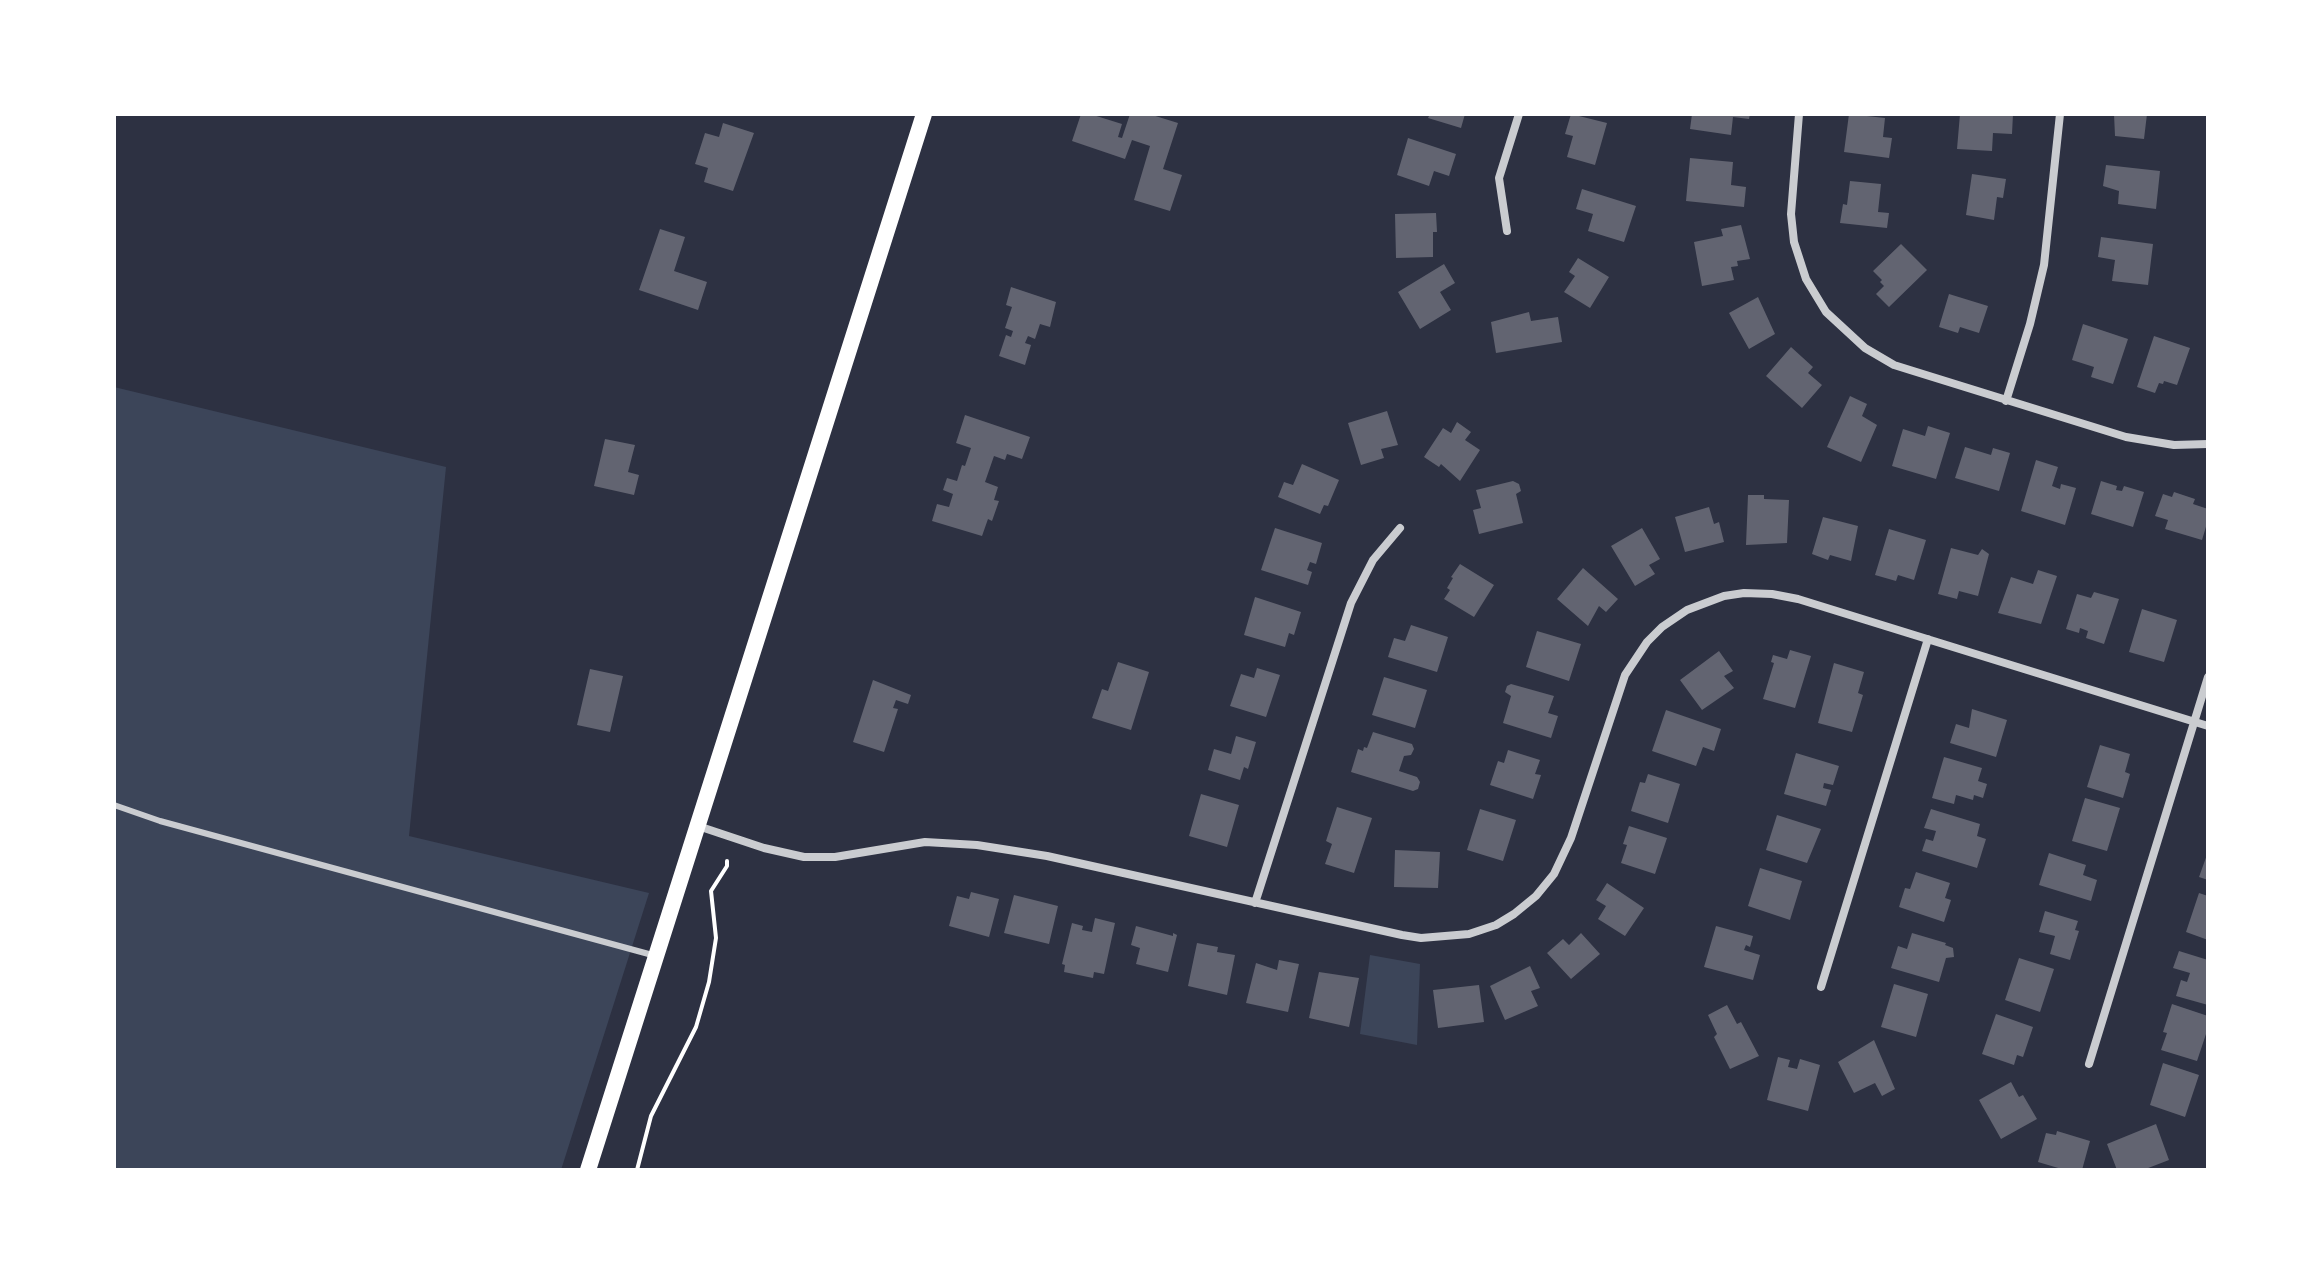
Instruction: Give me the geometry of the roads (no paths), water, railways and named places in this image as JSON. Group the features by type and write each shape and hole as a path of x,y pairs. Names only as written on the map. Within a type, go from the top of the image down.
{"main road":[{"path":"588,1170 924,114"}],"street":[{"path":"1507,231 1499,178 1519,114"},
{"path":"1799,114 1792,194 1793,233 1806,279 1826,312 1865,348 1894,365 2126,437 2174,445 2208,444"},
{"path":"2006,401 2044,265 2060,114"},
{"path":"1255,903 1351,603 1373,560 1400,528"},
{"path":"697,826 764,848 804,857 835,857 925,842 977,845 1047,856 1421,938 1450,938 1478,932 1514,914 1542,889 1564,856 1629,666 1662,627 1687,610 1724,596 1744,593 1772,594 2208,726"},
{"path":"1821,987 1928,639"},
{"path":"2089,1064 2208,677"}],"lane":[{"path":"114,805 175,826 656,956"}]}
